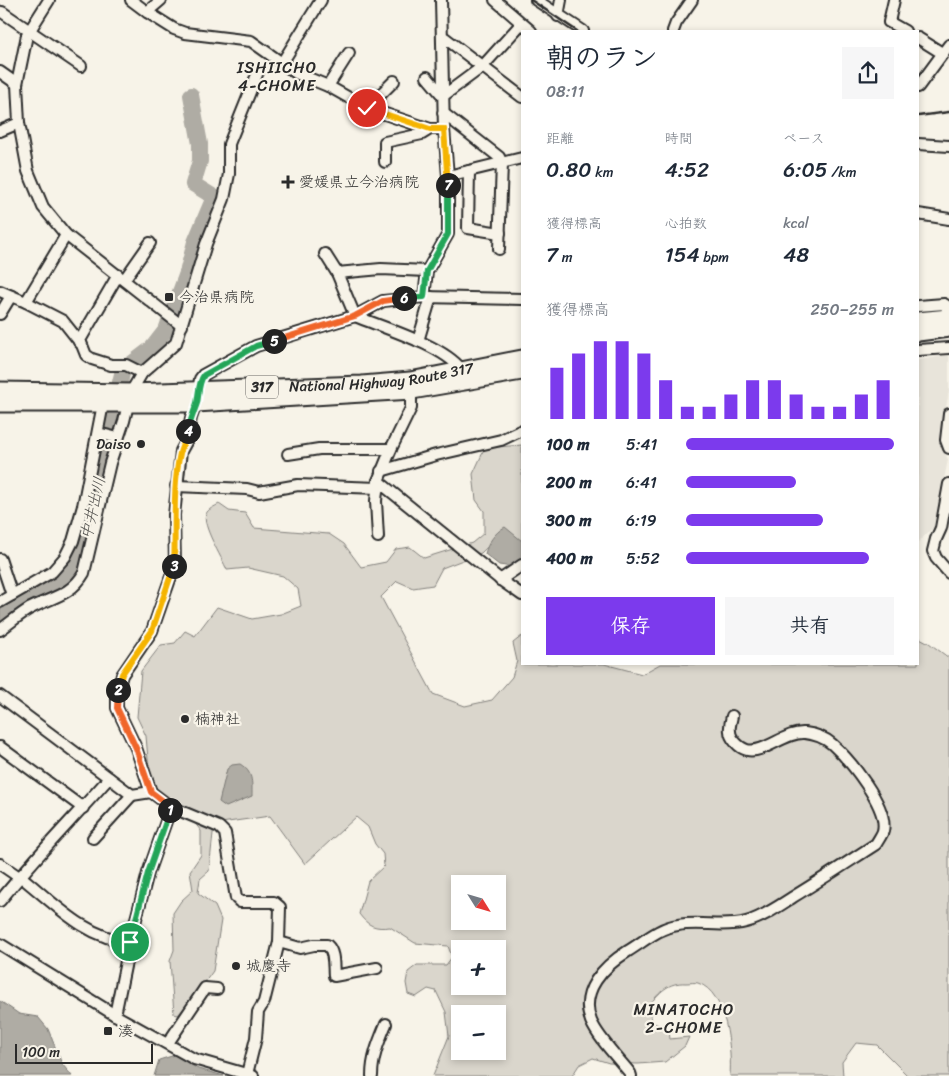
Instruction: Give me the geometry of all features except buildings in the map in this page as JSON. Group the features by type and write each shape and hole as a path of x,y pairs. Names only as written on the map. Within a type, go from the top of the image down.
{"highway":[{"path":"919,320 948,327"},
{"path":"919,333 948,327"},
{"name":"National Highway Route 317","path":"0,390 130,398 198,397 362,384 411,385 461,376 521,358"},
{"name":"National Highway Route 317","path":"461,376 521,372"},
{"name":"National Highway Route 317","path":"0,404 104,404 130,398"}],"street":[{"path":"49,0 27,35 16,84 19,123 28,171 43,207 66,235 182,326"},
{"path":"131,0 174,29 251,41 296,73 328,86 367,108 430,129 444,129"},
{"path":"147,12 161,0"},
{"path":"282,63 321,0"},
{"path":"418,342 428,297 427,271 448,234 448,176 443,113 441,0"},
{"path":"495,0 530,30"},
{"path":"536,0 581,30"},
{"path":"558,16 561,0"},
{"path":"673,30 692,0"},
{"path":"894,0 889,22 903,30"},
{"path":"2,12 81,66"},
{"path":"443,96 482,67 521,24"},
{"path":"444,38 521,95"},
{"path":"919,38 946,49 919,86"},
{"path":"328,86 350,53"},
{"path":"0,72 16,84"},
{"path":"0,630 29,610 70,590 78,584 88,563 108,472 130,398 142,373 176,343 206,244 224,199 229,174 230,144 258,72"},
{"path":"427,77 443,96"},
{"path":"367,108 394,81"},
{"path":"443,113 499,156 502,163 499,249"},
{"path":"0,131 19,123"},
{"path":"385,162 386,142 422,134 430,129"},
{"path":"919,144 949,146"},
{"path":"448,176 521,158"},
{"path":"469,171 468,228 500,233"},
{"path":"919,214 949,219"},
{"path":"26,302 66,235"},
{"path":"79,342 121,277 150,244"},
{"path":"325,254 337,273 355,316 418,342 452,359 461,376"},
{"path":"337,273 381,269 427,271"},
{"path":"0,291 63,321 86,355 111,364 126,365 142,373"},
{"path":"0,314 11,296"},
{"path":"0,944 115,1015 194,1059 250,1075 258,1012 264,1002 279,942 280,907 274,902 240,902 236,898 225,833 219,827 171,807 151,792 136,748 117,708 117,693 122,674 152,631 175,565 174,515 180,451 186,442 198,397 200,379 256,346 355,316 383,301 428,297 521,300"},
{"path":"919,306 944,304 947,306 948,327 922,349"},
{"path":"922,349 949,348"},
{"path":"378,537 376,501 379,480 390,449 411,408 411,385"},
{"path":"0,602 52,572 64,557 73,541 83,506 104,404"},
{"path":"949,414 946,440 949,448"},
{"path":"176,486 247,489 259,492 298,485 379,480 436,455 501,440 521,430"},
{"path":"98,433 118,438"},
{"path":"288,454 319,449 390,449"},
{"path":"379,480 521,595"},
{"path":"948,491 942,528 936,539 933,551 936,558 949,573"},
{"path":"0,559 12,595"},
{"path":"500,580 521,566"},
{"path":"0,696 132,794 151,792"},
{"path":"630,1076 630,1073 591,1022 587,1004 591,988 616,958 652,936 675,925 747,922 777,907 876,844 884,830 882,816 875,798 860,774 832,743 818,736 803,733 786,737 759,749 747,750 735,743 730,732 732,716"},
{"path":"0,747 83,808"},
{"path":"0,901 19,876 109,778"},
{"path":"93,838 132,794"},
{"path":"115,1015 130,942 148,873 171,807"},
{"path":"0,864 19,876 86,929 116,941 130,942"},
{"path":"279,942 300,948 327,945 331,948 334,976 377,968"},
{"path":"168,1043 205,988 217,989"},
{"path":"372,1076 376,1048 386,1024"}],"shaded area":[{"path":"949,355 949,391 940,442 948,460 934,527 919,541 919,360"},
{"path":"521,445 521,542 505,530 481,553 442,568 433,585 413,588 397,581 381,597 433,694 465,706 492,700 512,677 517,661 513,643 521,637 521,665 608,665 642,674 658,665 919,665 919,638 949,658 949,1076 908,1076 877,1045 856,1043 842,1062 843,1076 730,1076 730,1052 726,1024 716,998 708,989 698,983 680,983 669,986 649,1005 652,1022 669,1030 670,1039 689,1037 685,1046 665,1062 638,1064 609,1063 593,1058 579,1065 572,1076 433,1076 449,1036 446,1012 436,991 428,989 416,997 408,994 406,983 408,972 417,965 446,965 451,958 451,995 506,995 506,940 451,940 451,954 448,946 415,943 390,927 380,928 372,926 359,914 368,881 384,866 383,854 375,844 368,827 356,817 305,864 270,816 214,824 209,871 200,879 198,893 215,906 221,920 213,971 178,1015 174,1014 170,961 174,950 173,913 181,901 193,890 190,871 201,855 201,831 184,809 155,789 149,771 146,736 137,717 141,671 161,645 175,643 185,631 195,636 217,607 252,619 281,614 301,606 298,589 283,576 248,568 227,570 206,525 207,512 219,504 229,511 245,513 254,528 329,534 344,544 361,567 386,562 396,549 410,547 424,558 472,543 484,533 484,511 476,500 473,474 485,448"}],"water":[{"path":"108,415 119,417 85,562 75,578 65,588 0,623 0,607 54,576 61,570 75,548"},
{"path":"505,527 521,540 521,559 513,567 499,565 485,554 492,539"},
{"path":"240,764 250,774 252,796 226,807 219,802 227,769 232,765"},
{"path":"0,1001 19,1014 38,1017 48,1029 62,1064 72,1076 0,1076"},
{"path":"175,1055 198,1069 224,1076 154,1076 159,1060"}],"waterway":[{"name":"中井出川","path":"107,435 123,370 152,348 166,330 187,273 195,242 214,197 193,184 200,161 200,144 191,95"}],"railway":[{"path":"531,0 576,30"},
{"path":"919,116 949,112"}],"place":[{"name":"愛媛県立今治病院","path":"288,182"},
{"name":"今治県病院","path":"169,297"},
{"name":"Daiso","path":"141,444"},
{"name":"楠神社","path":"185,719"},
{"name":"城慶寺","path":"236,966"},
{"name":"湊","path":"108,1031"}],"district":[{"name":"ISHIICHO 4-CHOME","path":"277,76"},
{"name":"MINATOCHO 2-CHOME","path":"684,1018"}],"route":[{"path":"130,942 148,873 171,807 151,792 136,748 117,708 117,693 122,674 152,631 175,565 174,515 180,451 186,442 196,404 200,379 256,346 355,316 383,301 424,297 427,271 448,234 448,176 444,129 430,129 367,108"}]}
